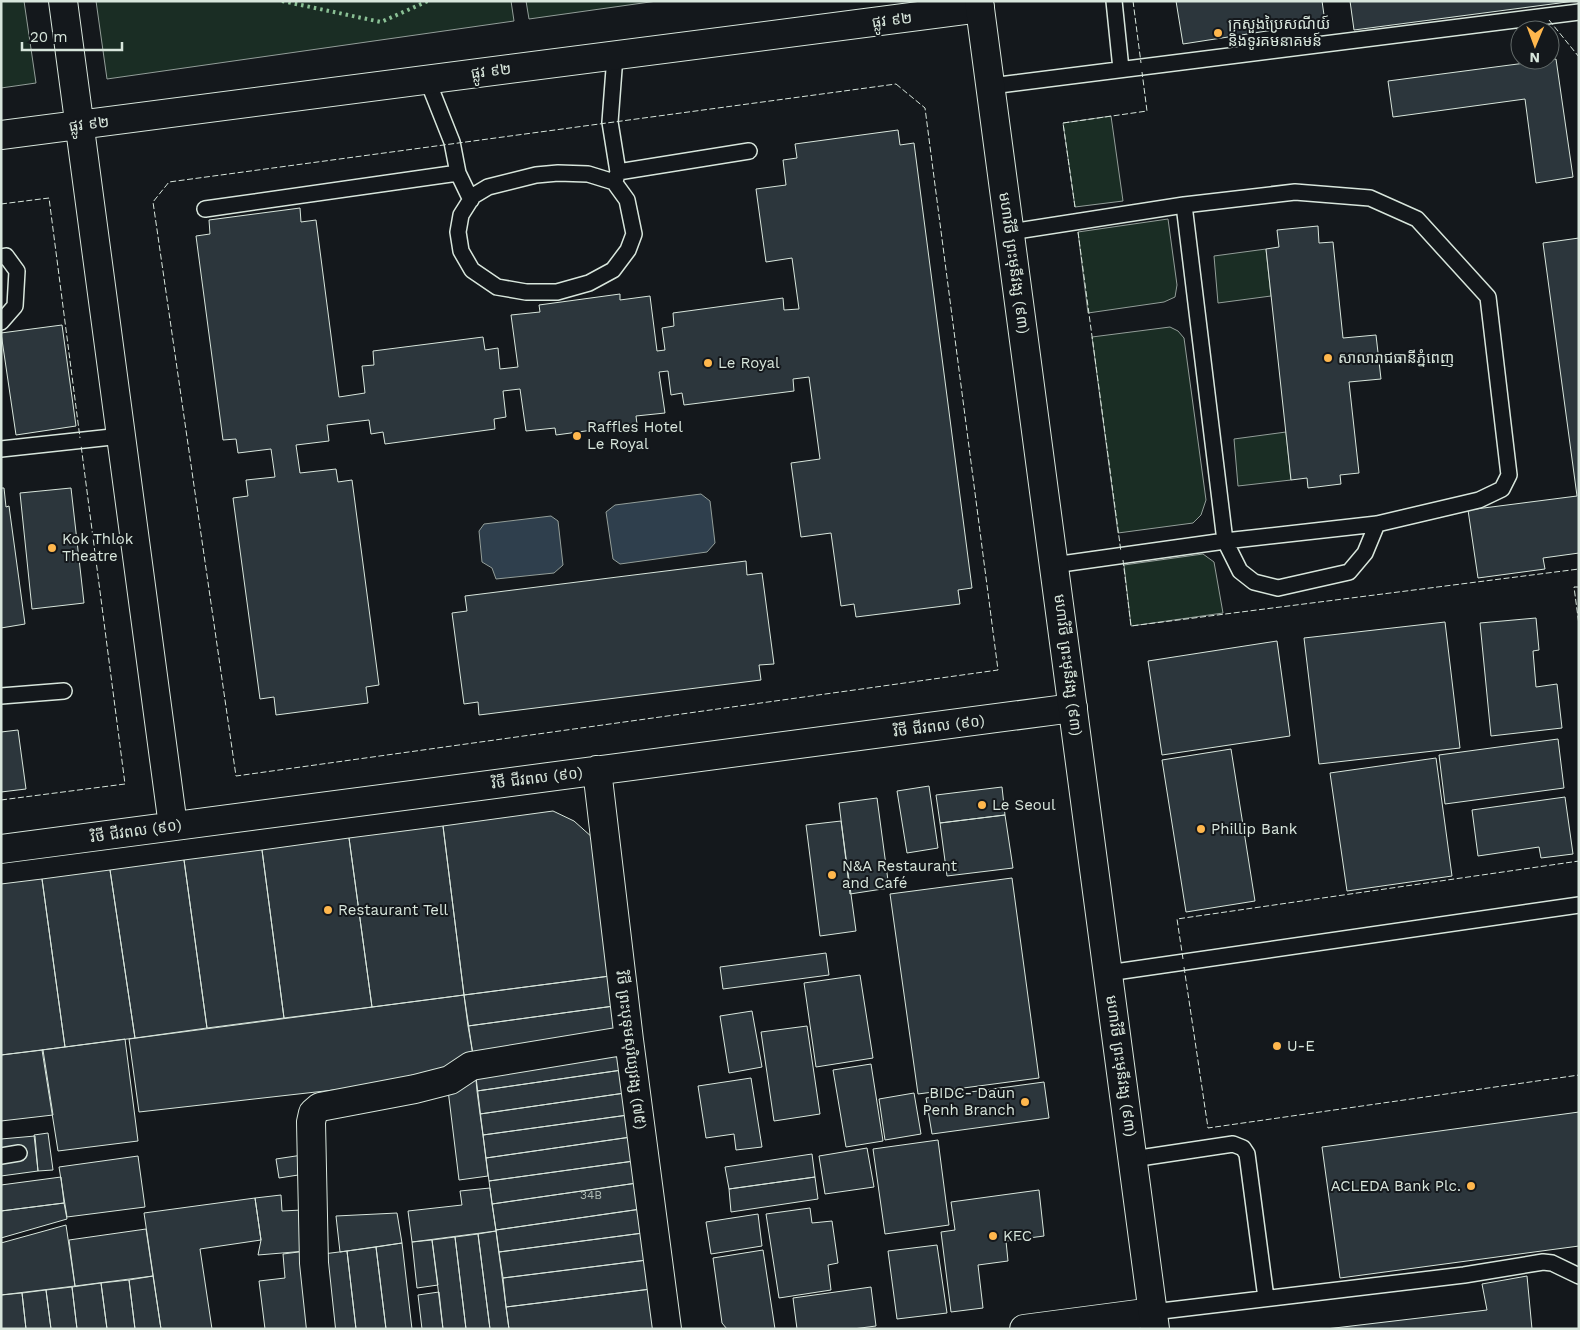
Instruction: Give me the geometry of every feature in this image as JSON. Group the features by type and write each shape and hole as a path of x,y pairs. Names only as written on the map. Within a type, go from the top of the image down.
{"main road":[{"path":"63,1 173,826"},
{"name":"ផ្លូវ ៩២","path":"1,135 615,56 980,5"},
{"name":"មហាវិថី ព្រះមុនីវង្ស (៩៣)","path":"980,5 1154,1320"},
{"name":"វិថី ជីវពល (៩០)","path":"1,849 1073,708"},
{"name":"វិថី ព្រះបុទុមសុរិយ្យវង្ស (៧៥)","path":"597,770 629,1040 667,1329"},
{"path":"321,1329 314,1263 311,1122 313,1112 320,1107 415,1090 450,1080 471,1066 629,1040"},
{"path":"1024,1329 1154,1320"}],"lane":[{"path":"1114,1 1121,69"},
{"path":"991,86 1579,12"},
{"path":"615,56 610,122 616,177 626,200 634,234 628,250 613,270 589,283 557,292 526,292 497,287 472,270 460,251 458,232 461,215 474,196 488,187 536,175 558,173 616,177 750,151"},
{"path":"427,79 452,142 458,173 471,200"},
{"path":"205,209 458,173"},
{"path":"1010,232 1184,205 1295,192 1370,198 1417,219 1488,297 1509,475 1502,489 1479,500 1377,524 1226,541 1054,565"},
{"path":"1184,205 1226,541 1240,570 1254,582 1278,588 1349,572 1365,553 1377,524"},
{"path":"1,257 6,256 17,271 15,306 1,322"},
{"path":"1,449 121,436"},
{"path":"1,696 64,691"},
{"path":"1108,973 1579,905"},
{"path":"1133,1159 1234,1144 1243,1148 1247,1154 1266,1298"},
{"path":"1,1156 19,1153"},
{"path":"1154,1320 1266,1298 1464,1275 1543,1262 1552,1263 1579,1276"}],"green space":[{"path":"1,1 24,1 36,83 1,88"},
{"path":"96,1 511,1 514,21 107,79"},
{"path":"526,1 657,1 529,19"},
{"path":"1111,116 1123,201 1075,207 1063,123"},
{"path":"1168,219 1177,285 1175,297 1164,302 1088,313 1078,232"},
{"path":"1266,249 1271,296 1218,303 1214,256"},
{"path":"1170,327 1178,331 1184,338 1206,500 1201,515 1193,523 1118,533 1092,337"},
{"path":"1286,432 1291,480 1238,486 1234,439"},
{"path":"1203,554 1214,562 1223,613 1131,626 1124,565"}],"water":[{"path":"701,494 710,501 715,543 707,552 620,564 613,559 606,512 615,505"},
{"path":"551,516 558,521 563,565 554,573 496,579 492,568 482,562 479,531 484,524"}],"building":[{"name":"ក្រសួងប្រៃសណីយ៍ និងទូរគមនាគមន៍","path":"1176,1 1322,1 1325,22 1183,44"},
{"path":"1350,1 1575,1 1354,30"},
{"path":"1510,65 1510,70 1558,70 1573,177 1536,183 1525,99 1393,117 1388,81"},
{"path":"898,130 900,145 914,143 972,588 958,590 960,604 856,617 854,604 841,606 831,533 801,537 791,463 820,459 809,377 793,379 794,391 684,405 682,393 671,395 668,371 659,372 665,413 636,416 637,424 556,435 555,428 526,431 520,389 503,391 506,417 494,419 495,429 385,444 383,432 371,434 369,420 327,425 329,441 296,445 300,473 336,469 338,482 352,480 379,685 366,687 368,703 276,715 274,697 260,699 233,498 248,496 246,480 275,477 271,449 238,453 236,439 223,440 196,236 210,234 209,220 300,208 301,222 316,220 339,397 365,393 362,366 374,365 373,351 483,337 485,350 498,348 500,369 518,367 511,315 540,312 539,305 620,294 620,300 650,296 657,351 665,350 662,328 674,326 673,313 783,298 784,310 799,309 792,258 766,262 756,189 786,185 783,160 797,158 795,144"},
{"name":"សាលារាជធានីភ្នំពេញ","path":"1318,226 1319,243 1333,242 1343,338 1376,335 1381,379 1349,382 1359,473 1340,475 1341,484 1308,488 1307,478 1291,480 1266,249 1279,247 1277,230"},
{"path":"1579,238 1579,553 1543,558 1545,569 1478,578 1468,510 1577,496 1543,243"},
{"path":"62,325 76,426 16,435 1,333"},
{"path":"1,488 4,488 6,507 9,506 25,624 1,628"},
{"name":"Kok Thlok Theatre","path":"71,488 84,603 32,609 20,493"},
{"path":"746,561 747,575 762,573 774,664 759,665 761,680 479,715 478,702 464,704 452,613 467,611 465,596"},
{"path":"1536,618 1539,650 1533,651 1536,687 1557,684 1562,728 1491,736 1480,623"},
{"path":"1445,622 1460,748 1319,764 1304,638"},
{"path":"1277,641 1290,736 1162,755 1148,661"},
{"path":"18,730 26,789 1,792 1,732"},
{"path":"1558,739 1564,788 1445,804 1439,755"},
{"path":"1231,749 1255,901 1186,912 1162,760"},
{"path":"1436,758 1452,876 1347,891 1330,773"},
{"path":"929,786 938,848 907,853 897,791"},
{"path":"1002,787 1005,815 940,823 936,795"},
{"path":"1565,797 1573,854 1541,858 1539,847 1478,856 1472,810"},
{"path":"877,798 889,888 850,894 839,803"},
{"path":"553,811 574,821 593,838 610,976 464,995 443,826"},
{"path":"1005,815 1013,868 947,876 940,823"},
{"path":"841,821 856,931 820,936 806,825"},
{"path":"443,826 464,995 372,1007 349,838"},
{"path":"349,838 372,1007 284,1018 262,850"},
{"path":"262,850 284,1018 207,1028 184,860"},
{"path":"184,860 207,1028 135,1038 110,870"},
{"path":"110,870 135,1038 65,1047 42,879"},
{"path":"1012,878 1039,1078 918,1094 890,894"},
{"path":"42,879 65,1047 1,1055 1,884"},
{"path":"826,953 829,975 723,989 720,967"},
{"path":"860,975 873,1058 816,1067 804,983"},
{"path":"610,976 614,1006 468,1026 464,995"},
{"path":"464,995 473,1055 440,1078 139,1112 129,1039"},
{"path":"614,1006 617,1035 473,1055 468,1026"},
{"path":"752,1011 762,1067 729,1073 720,1016"},
{"path":"807,1026 820,1114 774,1121 761,1032"},
{"path":"125,1039 138,1141 58,1151 42,1050"},
{"path":"620,1049 622,1070 477,1091 475,1069"},
{"path":"43,1050 53,1115 1,1121 1,1055"},
{"path":"871,1064 883,1141 846,1147 833,1070"},
{"path":"475,1069 488,1176 459,1180 448,1090"},
{"path":"622,1070 625,1093 480,1114 477,1091"},
{"path":"751,1078 762,1147 736,1150 734,1134 706,1138 698,1086"},
{"path":"1044,1082 1049,1118 932,1134 926,1098"},
{"path":"625,1093 628,1115 483,1135 480,1114"},
{"path":"914,1093 921,1134 885,1140 879,1099"},
{"path":"1579,1112 1579,1246 1340,1278 1322,1147"},
{"path":"628,1115 631,1137 486,1158 483,1135"},
{"path":"48,1133 53,1170 38,1171 34,1135"},
{"path":"35,1136 38,1171 1,1176 1,1139"},
{"path":"631,1137 634,1161 489,1181 486,1158"},
{"path":"938,1140 949,1225 885,1234 873,1149"},
{"path":"867,1148 874,1187 825,1194 819,1156"},
{"path":"309,1154 311,1173 279,1178 276,1159"},
{"path":"812,1154 815,1177 729,1189 725,1167"},
{"path":"138,1156 145,1207 67,1217 59,1167"},
{"path":"634,1161 637,1183 492,1204 489,1181"},
{"path":"61,1177 64,1203 1,1211 1,1185"},
{"path":"815,1177 818,1199 731,1212 729,1189"},
{"path":"637,1183 641,1209 496,1230 492,1204"},
{"path":"490,1188 496,1231 412,1242 408,1211 462,1205 460,1191"},
{"path":"1039,1190 1044,1236 1006,1241 1008,1261 978,1265 983,1308 951,1312 941,1232 955,1230 951,1202"},
{"path":"281,1195 282,1211 302,1210 306,1251 258,1255 261,1240 255,1198"},
{"path":"255,1198 261,1240 200,1249 212,1329 161,1329 144,1213"},
{"path":"64,1203 67,1219 1,1238 1,1211"},
{"path":"810,1208 812,1223 832,1221 838,1263 828,1265 831,1290 779,1298 766,1214"},
{"path":"641,1209 643,1233 499,1252 496,1230"},
{"path":"397,1213 402,1243 340,1252 336,1216"},
{"path":"758,1214 762,1246 711,1254 706,1222"},
{"path":"66,1225 75,1286 1,1295 1,1243"},
{"path":"146,1229 153,1276 75,1286 69,1240"},
{"path":"496,1231 509,1329 490,1329 478,1234"},
{"path":"643,1233 647,1260 503,1278 499,1252"},
{"path":"478,1234 490,1329 466,1329 455,1237"},
{"path":"455,1237 466,1329 443,1329 432,1240"},
{"path":"432,1240 438,1285 417,1288 412,1242"},
{"path":"402,1243 412,1329 386,1329 376,1247"},
{"path":"937,1245 947,1313 897,1319 888,1251"},
{"path":"376,1247 386,1329 356,1329 347,1251"},
{"path":"763,1250 775,1329 727,1329 722,1323 713,1258"},
{"path":"306,1251 315,1329 265,1329 259,1281 285,1278 283,1254"},
{"path":"347,1251 356,1329 325,1329 315,1255"},
{"path":"647,1260 651,1289 506,1307 503,1278"},
{"path":"153,1276 161,1329 135,1329 129,1280"},
{"path":"1527,1276 1532,1329 1326,1329 1487,1310 1482,1284"},
{"path":"129,1280 135,1329 107,1329 101,1283"},
{"path":"101,1283 107,1329 77,1329 72,1287"},
{"path":"72,1287 77,1329 51,1329 46,1290"},
{"path":"871,1287 876,1326 853,1329 797,1329 793,1298"},
{"path":"651,1289 656,1329 509,1329 506,1307"},
{"path":"46,1290 51,1329 26,1329 22,1293"},
{"path":"439,1292 443,1329 422,1329 418,1295"},
{"path":"22,1293 26,1329 1,1329 1,1295"}],"hedge":[{"path":"282,1 381,22 428,1"}],"fence":[{"path":"1133,1 1141,63"},
{"path":"1560,34 1579,57"},
{"path":"1075,207 1063,123 1147,111 1142,72"},
{"path":"896,84 925,108 998,670 236,776 153,202 169,182 896,84"},
{"path":"1,204 49,198 80,438"},
{"path":"1078,232 1121,552"},
{"path":"1,800 125,784 81,445"},
{"path":"1123,560 1131,626 1579,569"},
{"path":"1579,587 1574,587 1579,625"},
{"path":"1183,959 1177,919 1579,861"},
{"path":"1184,967 1208,1128 1579,1075"}],"place":[{"name":"ក្រសួងប្រៃសណីយ៍ និងទូរគមនាគមន៍","path":"1218,33"},
{"name":"សាលារាជធានីភ្នំពេញ","path":"1328,358"},
{"name":"Le Royal","path":"708,363"},
{"name":"Raffles Hotel Le Royal","path":"577,436"},
{"name":"Kok Thlok Theatre","path":"52,548"},
{"name":"Le Seoul","path":"982,805"},
{"name":"Phillip Bank","path":"1201,829"},
{"name":"N&A Restaurant and Café","path":"832,875"},
{"name":"Restaurant Tell","path":"328,910"},
{"name":"U-E","path":"1277,1046"},
{"name":"BIDC- Daun Penh Branch","path":"1025,1102"},
{"name":"ACLEDA Bank Plc.","path":"1471,1186"},
{"name":"KFC","path":"993,1236"}]}
